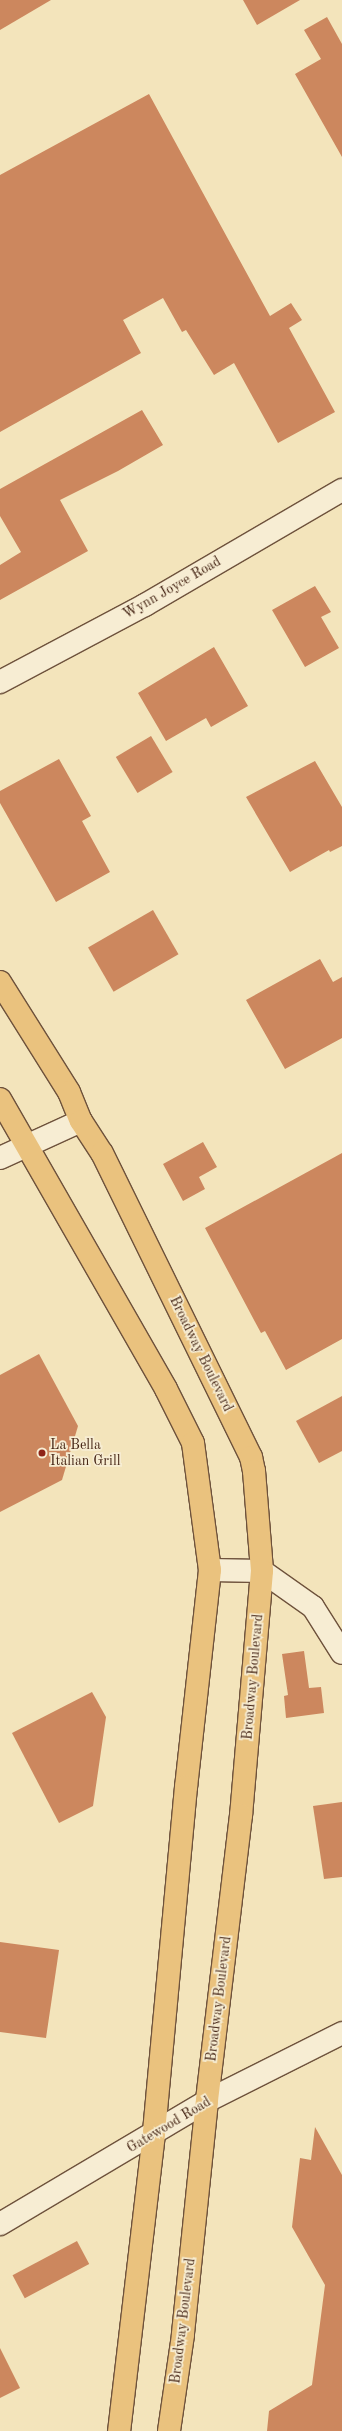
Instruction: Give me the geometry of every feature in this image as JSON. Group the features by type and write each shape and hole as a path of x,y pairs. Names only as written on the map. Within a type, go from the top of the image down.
{"main road":[{"name":"Broadway Boulevard","path":"0,982 69,1092 82,1121 102,1153 251,1457 254,1471 262,1571 241,1815 207,2101 183,2335 169,2431"},
{"path":"0,1099 166,1389 193,1443 210,1570 186,1787 154,2134 119,2431"}],"street":[{"name":"Wynn Joyce Road","path":"0,682 144,605 342,490"},
{"path":"0,1158 82,1121"},
{"path":"210,1570 262,1571 313,1607 342,1653"},
{"name":"Gatewood Road","path":"0,2224 154,2134 207,2101 342,2033"}],"building":[{"path":"0,0 51,0 0,30"},
{"path":"243,0 300,0 257,25"},
{"path":"327,17 342,44 342,157 295,74 321,59 304,30"},
{"path":"149,94 270,316 291,303 302,320 289,328 335,412 278,443 234,363 214,375 186,330 182,332 163,298 123,320 141,353 0,432 0,175"},
{"path":"142,410 163,445 118,471 60,500 88,551 0,600 0,565 21,552 0,516 0,489"},
{"path":"315,586 331,612 321,617 339,648 305,667 272,610"},
{"path":"214,647 248,706 211,727 206,718 166,741 138,693"},
{"path":"151,736 173,772 137,793 116,757"},
{"path":"59,759 91,816 82,821 110,872 56,902 0,803 0,791"},
{"path":"315,761 342,807 342,846 330,852 329,850 290,872 246,797"},
{"path":"153,910 178,954 114,992 88,948"},
{"path":"320,959 333,982 342,977 342,1038 285,1069 246,1000"},
{"path":"203,1142 217,1167 199,1177 205,1189 183,1201 163,1164"},
{"path":"342,1153 342,1339 286,1370 265,1331 261,1333 205,1228"},
{"path":"39,1354 78,1426 62,1480 0,1512 0,1375"},
{"path":"342,1396 342,1451 319,1463 296,1421"},
{"path":"304,1651 309,1688 321,1687 324,1713 286,1718 284,1696 288,1695 282,1654"},
{"path":"92,1692 106,1717 93,1806 59,1823 12,1733"},
{"path":"342,1802 342,1877 324,1879 313,1806"},
{"path":"0,1942 59,1950 46,2038 0,2032"},
{"path":"315,2127 342,2175 342,2431 267,2431 269,2411 312,2385 325,2285 292,2227 300,2158 311,2160"},
{"path":"77,2241 89,2264 25,2298 13,2275"},
{"path":"0,2348 20,2388 0,2398"}],"place":[{"name":"La Bella Italian Grill","path":"42,1453"}]}
